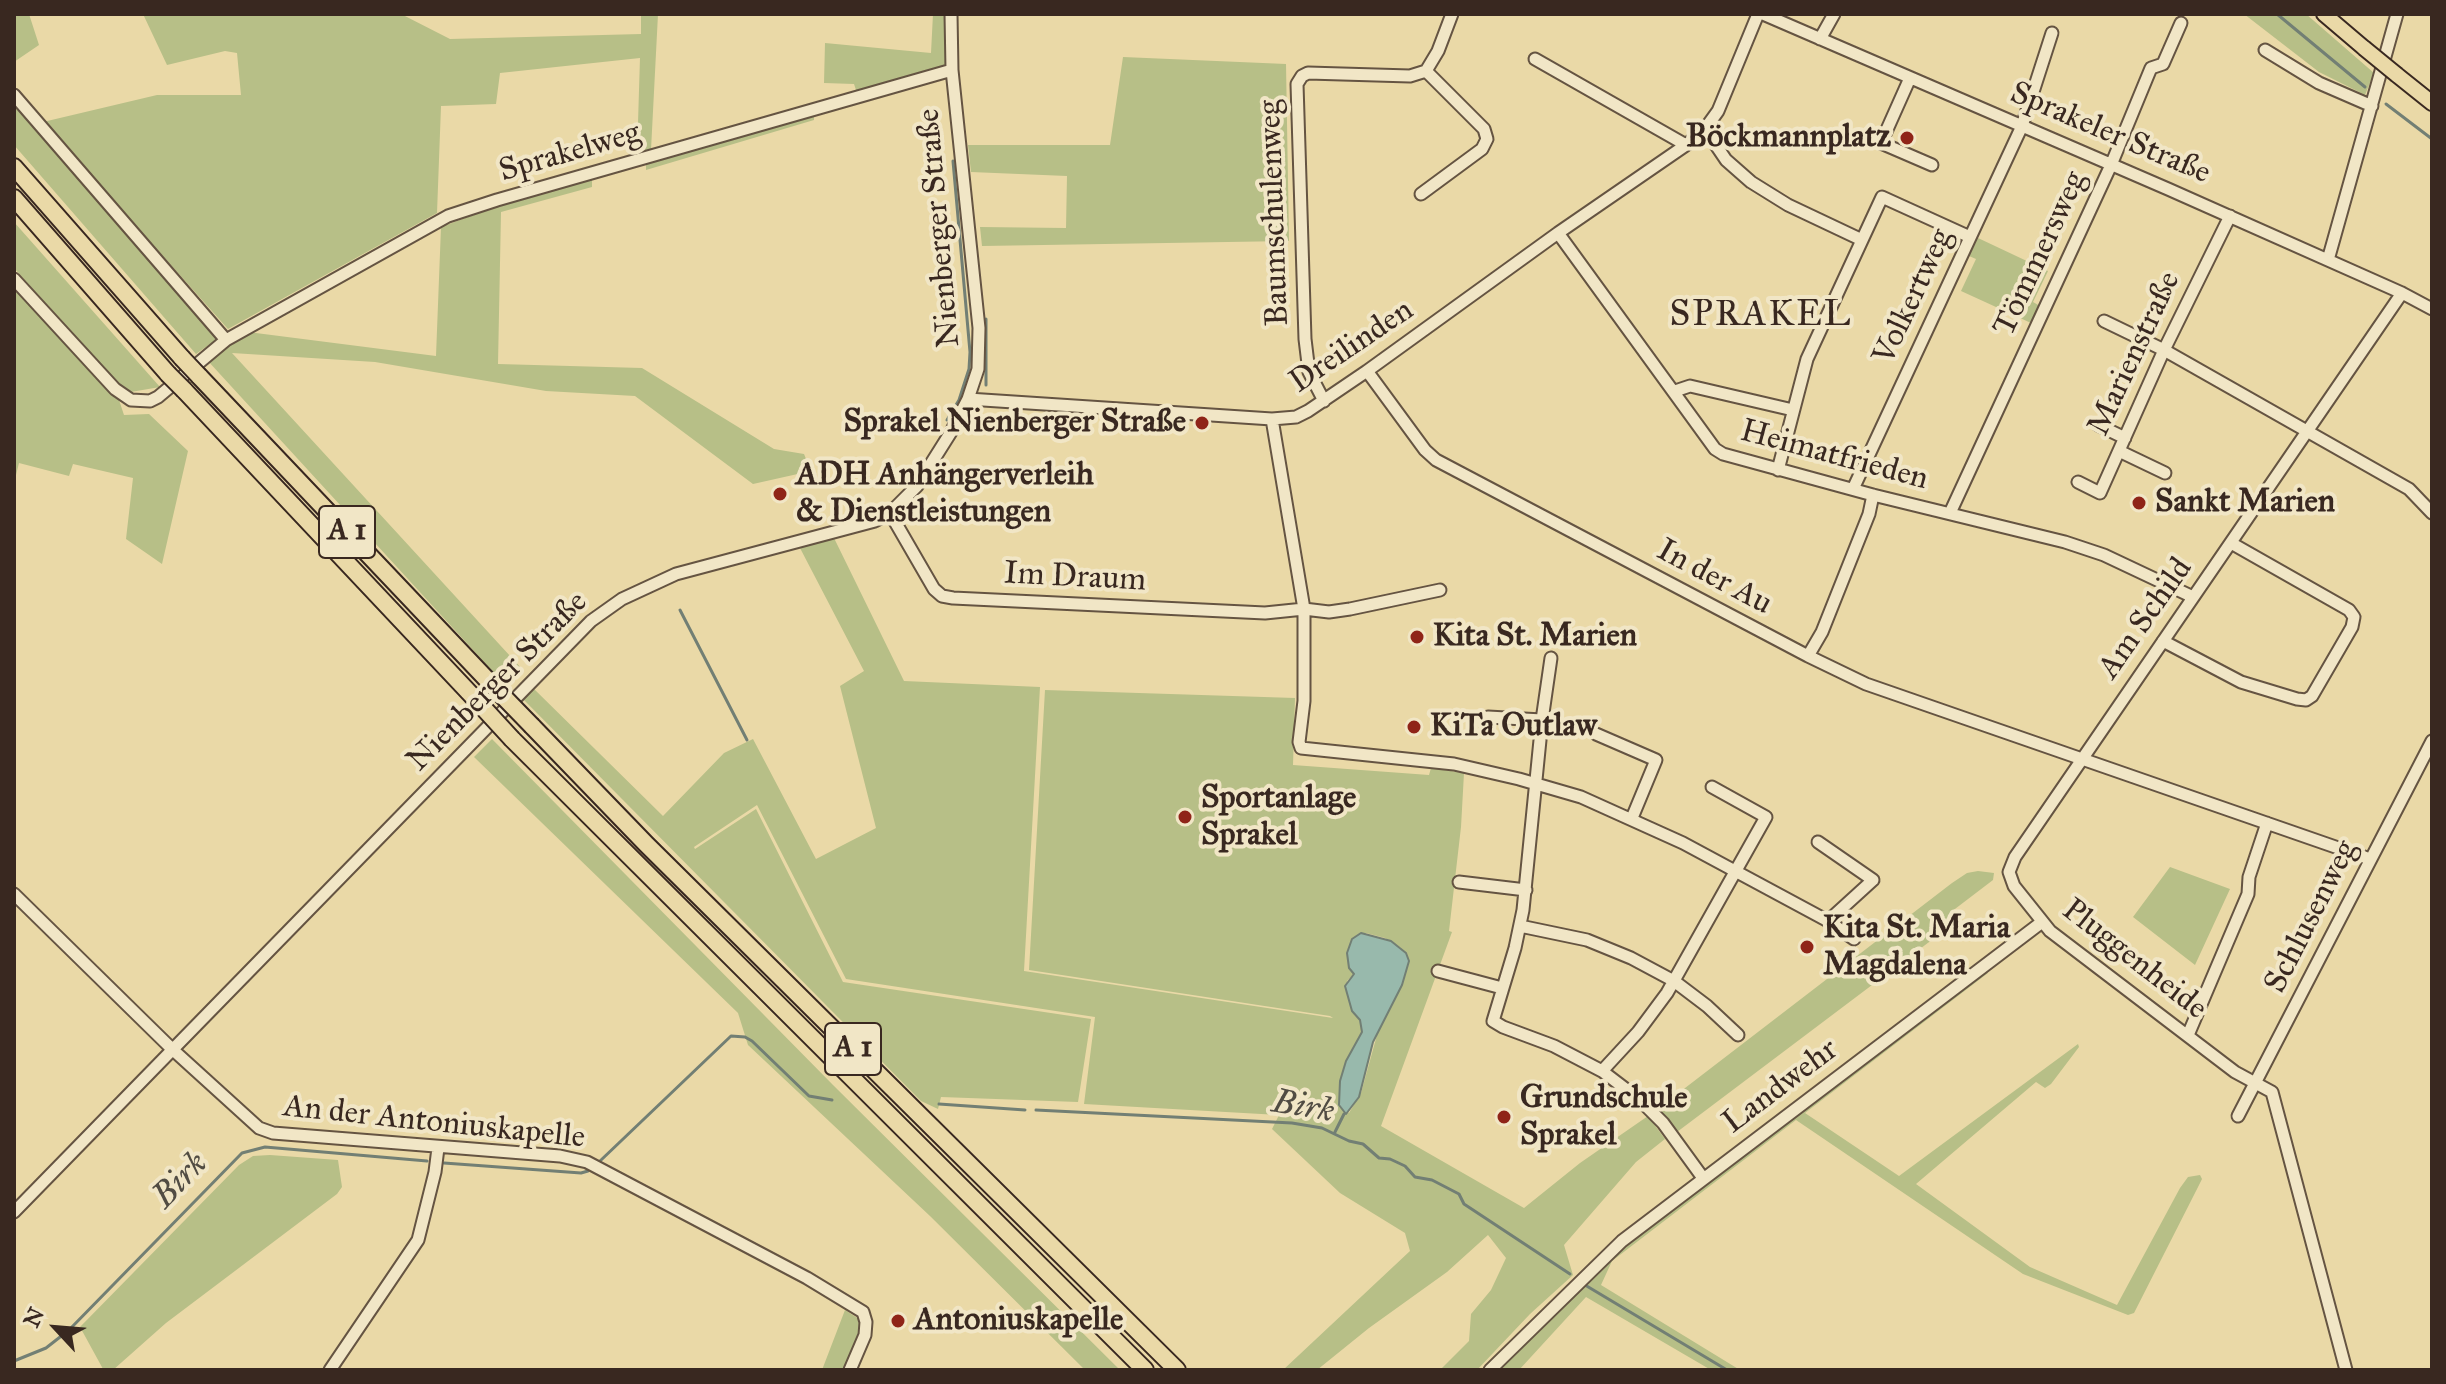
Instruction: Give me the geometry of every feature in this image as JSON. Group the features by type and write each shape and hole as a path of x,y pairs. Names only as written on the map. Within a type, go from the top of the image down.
{"highway":[{"name":"A 1","path":"14,167 182,358 495,688 668,866 1177,1370"},
{"name":"A 1","path":"14,198 168,374 512,739 1145,1370"}],"main road":[{"path":"2324,14 2427,99"}],"street":[{"name":"Nienberger Straße","path":"14,1212 576,636 607,609 636,591 676,574 875,521 890,513 917,486 968,399 978,369 979,328 952,70 951,14"},
{"path":"1421,194 1482,149 1487,139 1484,129 1426,71 1438,51 1452,14"},
{"name":"Sprakeler Straße","path":"1761,14 2230,216 2432,309"},
{"name":"Dreilinden","path":"968,399 1272,419 1296,417 1367,371 1705,129 1718,111 1761,14"},
{"path":"1820,39 1834,14"},
{"path":"2328,260 2397,14"},
{"name":"Tömmersweg","path":"1950,513 2111,165 2151,68 2163,64 2181,23"},
{"name":"Volkertweg","path":"1853,489 2022,126 2052,33"},
{"path":"2265,50 2319,83 2372,106"},
{"path":"1535,59 1686,145"},
{"name":"Sprakelweg","path":"14,279 115,389 131,400 142,402 158,397 226,340 448,216 952,70"},
{"name":"Baumschulenweg","path":"1324,401 1309,372 1305,339 1297,84 1308,73 1410,76 1426,71"},
{"path":"1910,78 1881,143 1932,165"},
{"path":"14,95 226,340"},
{"path":"1705,129 1737,171 1788,205 1862,240"},
{"path":"1778,470 1807,359 1882,197 1970,237"},
{"name":"Marienstraße","path":"2078,482 2100,493 2164,350 2230,216"},
{"name":"Heimatfrieden","path":"1558,233 1715,449 1723,454 2065,542 2104,555 2193,597"},
{"name":"Am Schild","path":"2015,857 2402,293"},
{"path":"2104,321 2164,350 2409,489 2432,513"},
{"name":"In der Au","path":"1367,371 1425,450 1436,460 1808,656 1866,684 2370,859"},
{"path":"1675,391 1690,386 1793,410"},
{"path":"1272,419 1304,609 1304,701 1299,742 1304,750 1454,764 1581,797 1632,818 1735,871 1828,921 1854,939"},
{"path":"2098,425 2125,438"},
{"path":"2119,451 2165,473"},
{"path":"1808,656 1822,632 1869,514 1873,495"},
{"name":"Im Draum","path":"890,513 930,584 947,597 1239,613 1304,609 1329,612 1440,590"},
{"path":"2163,641 2241,682 2297,699 2306,700 2312,696 2352,627 2354,617 2349,610 2231,543"},
{"path":"1551,658 1526,890 1520,926 1493,1016 1496,1023 1554,1046 1602,1071 1640,1100 1663,1123 1703,1178"},
{"path":"1488,717 1542,720"},
{"path":"1596,734 1656,760 1632,818"},
{"name":"Schlusenweg","path":"2238,1116 2432,741"},
{"path":"1602,1071 1638,1032 1674,981 1766,817 1712,787"},
{"path":"2188,1035 2248,894 2249,877 2267,823"},
{"path":"1818,842 1873,880 1828,921"},
{"name":"Pluggenheide","path":"2015,857 2010,878 2042,922 2235,1072 2256,1083"},
{"path":"1459,882 1526,890"},
{"name":"An der Antoniuskapelle","path":"14,894 172,1049 259,1128 273,1133 438,1151 560,1156 587,1162 807,1278 863,1312 865,1335 850,1370"},
{"name":"Landwehr","path":"1490,1370 1608,1253 2042,922"},
{"path":"1520,926 1604,946 1674,981 1738,1035"},
{"path":"1438,971 1502,988"},
{"path":"2256,1083 2268,1089 2274,1097 2346,1370"},
{"path":"330,1370 418,1240 438,1151"}],"green space":[{"path":"14,14 29,14 39,45 14,62"},
{"path":"143,14 401,14 450,39 641,34 641,14 658,14 651,150 637,155 640,58 500,73 496,104 441,106 437,213 228,329 43,122 157,95 241,95 237,53 225,51 167,65"},
{"path":"933,14 945,14 945,66 857,93 854,84 824,83 825,43 931,53"},
{"path":"2244,14 2306,14 2374,73 2365,95 2319,72"},
{"path":"1123,57 1286,64 1289,241 982,246 980,227 1066,228 1067,176 971,172 968,145 1110,145"},
{"path":"14,102 217,339 196,354 14,145"},
{"path":"814,115 814,120 646,170 646,163"},
{"path":"592,179 592,187 501,212 498,364 642,368 774,449 804,454 811,471 753,484 635,396 546,391 375,362 232,353 522,669 507,687 208,361 248,332 436,356 441,227 498,206"},
{"path":"14,222 160,387 125,393 14,268"},
{"path":"1978,238 2048,271 2033,302 2040,306 2031,323 1961,291 1976,259 1969,256"},
{"path":"14,285 119,400 124,415 149,414 188,451 162,564 126,539 133,478 73,464 69,476 19,463 14,483"},
{"path":"834,538 904,681 1040,687 1024,971 1333,1018 1029,970 1045,690 1295,698 1293,765 1429,775 1431,768 1464,773 1449,931 1452,932 1381,1126 1524,1208 1580,1163 1648,1116 1665,1139 1636,1162 1564,1245 1573,1275 1530,1314 1477,1370 1440,1370 1469,1341 1471,1314 1491,1290 1506,1258 1488,1235 1447,1272 1317,1370 1283,1370 1410,1251 1405,1233 1340,1193 1272,1129 1279,1115 1084,1104 1095,1017 846,979 757,805 694,847 756,809 843,982 1091,1019 1078,1102 941,1097 938,1109 921,1101 521,697 531,686 663,816 724,753 753,739 816,859 876,828 840,686 864,671 800,548","holes":["1366,933 1385,938 1401,948 1361,1093 1349,1113 1339,1105 1340,1081 1346,1061 1362,1032 1360,1020 1352,1011 1347,981 1354,974 1349,968 1347,953"]},
{"path":"492,739 1120,1370 1085,1370 930,1216 748,1045 738,1013 474,757"},
{"path":"2170,867 2230,889 2195,965 2133,917"},
{"path":"1967,873 1994,873 1993,880 1951,912 1949,927 1677,1132 1659,1108 1952,883"},
{"path":"1985,971 1988,973 1805,1113 1899,1176 2078,1044 2079,1047 2051,1084 2045,1088 2036,1082 1916,1184 2030,1267 2117,1305 2180,1188 2188,1177 2200,1175 2202,1179 2134,1313 2128,1315 2023,1274 1796,1120 1612,1261 1601,1285 1740,1370 1711,1370 1586,1297 1519,1370 1496,1370 1617,1249 1746,1155 1749,1149"},
{"path":"253,1156 338,1160 342,1187 337,1194 166,1323 113,1370 103,1369 80,1327 239,1165"},
{"path":"845,1310 862,1321 860,1333 844,1370 822,1370"}],"shaded area":[{"path":"1361,933 1391,941 1406,953 1409,961 1402,985 1373,1042 1359,1097 1346,1114 1339,1105 1340,1081 1346,1061 1362,1032 1345,986 1354,974 1349,968 1347,953 1352,939"}],"waterway":[{"path":"2277,14 2365,87"},
{"path":"2386,104 2432,139"},
{"path":"947,420 959,400 969,369 970,352 953,161"},
{"path":"986,319 986,385"},
{"path":"680,610 747,740"},
{"name":"Birk","path":"600,1161 731,1036 752,1041 809,1096 832,1100"},
{"name":"Birk","path":"939,1104 1025,1110"},
{"name":"Birk","path":"1036,1110 1292,1123 1322,1128 1363,1144 1379,1158 1405,1166 1415,1177 1432,1180 1459,1194 1464,1204 1570,1274"},
{"path":"1335,1132 1344,1114"},
{"name":"Birk","path":"14,1361 46,1348 69,1330 242,1153 265,1147 427,1161"},
{"name":"Birk","path":"444,1163 588,1171"},
{"name":"Birk","path":"1585,1285 1727,1370"}],"place":[{"name":"Böckmannplatz","path":"1907,138"},
{"name":"Sprakel Nienberger Straße","path":"1202,423"},
{"name":"ADH Anhängerverleih & Dienstleistungen","path":"780,494"},
{"name":"Sankt Marien","path":"2139,503"},
{"name":"Kita St. Marien","path":"1417,637"},
{"name":"KiTa Outlaw","path":"1414,727"},
{"name":"Sportanlage Sprakel","path":"1185,817"},
{"name":"Kita St. Maria Magdalena","path":"1807,947"},
{"name":"Grundschule Sprakel","path":"1504,1117"},
{"name":"Antoniuskapelle","path":"898,1321"}],"district":[{"name":"SPRAKEL","path":"1761,316"}]}
